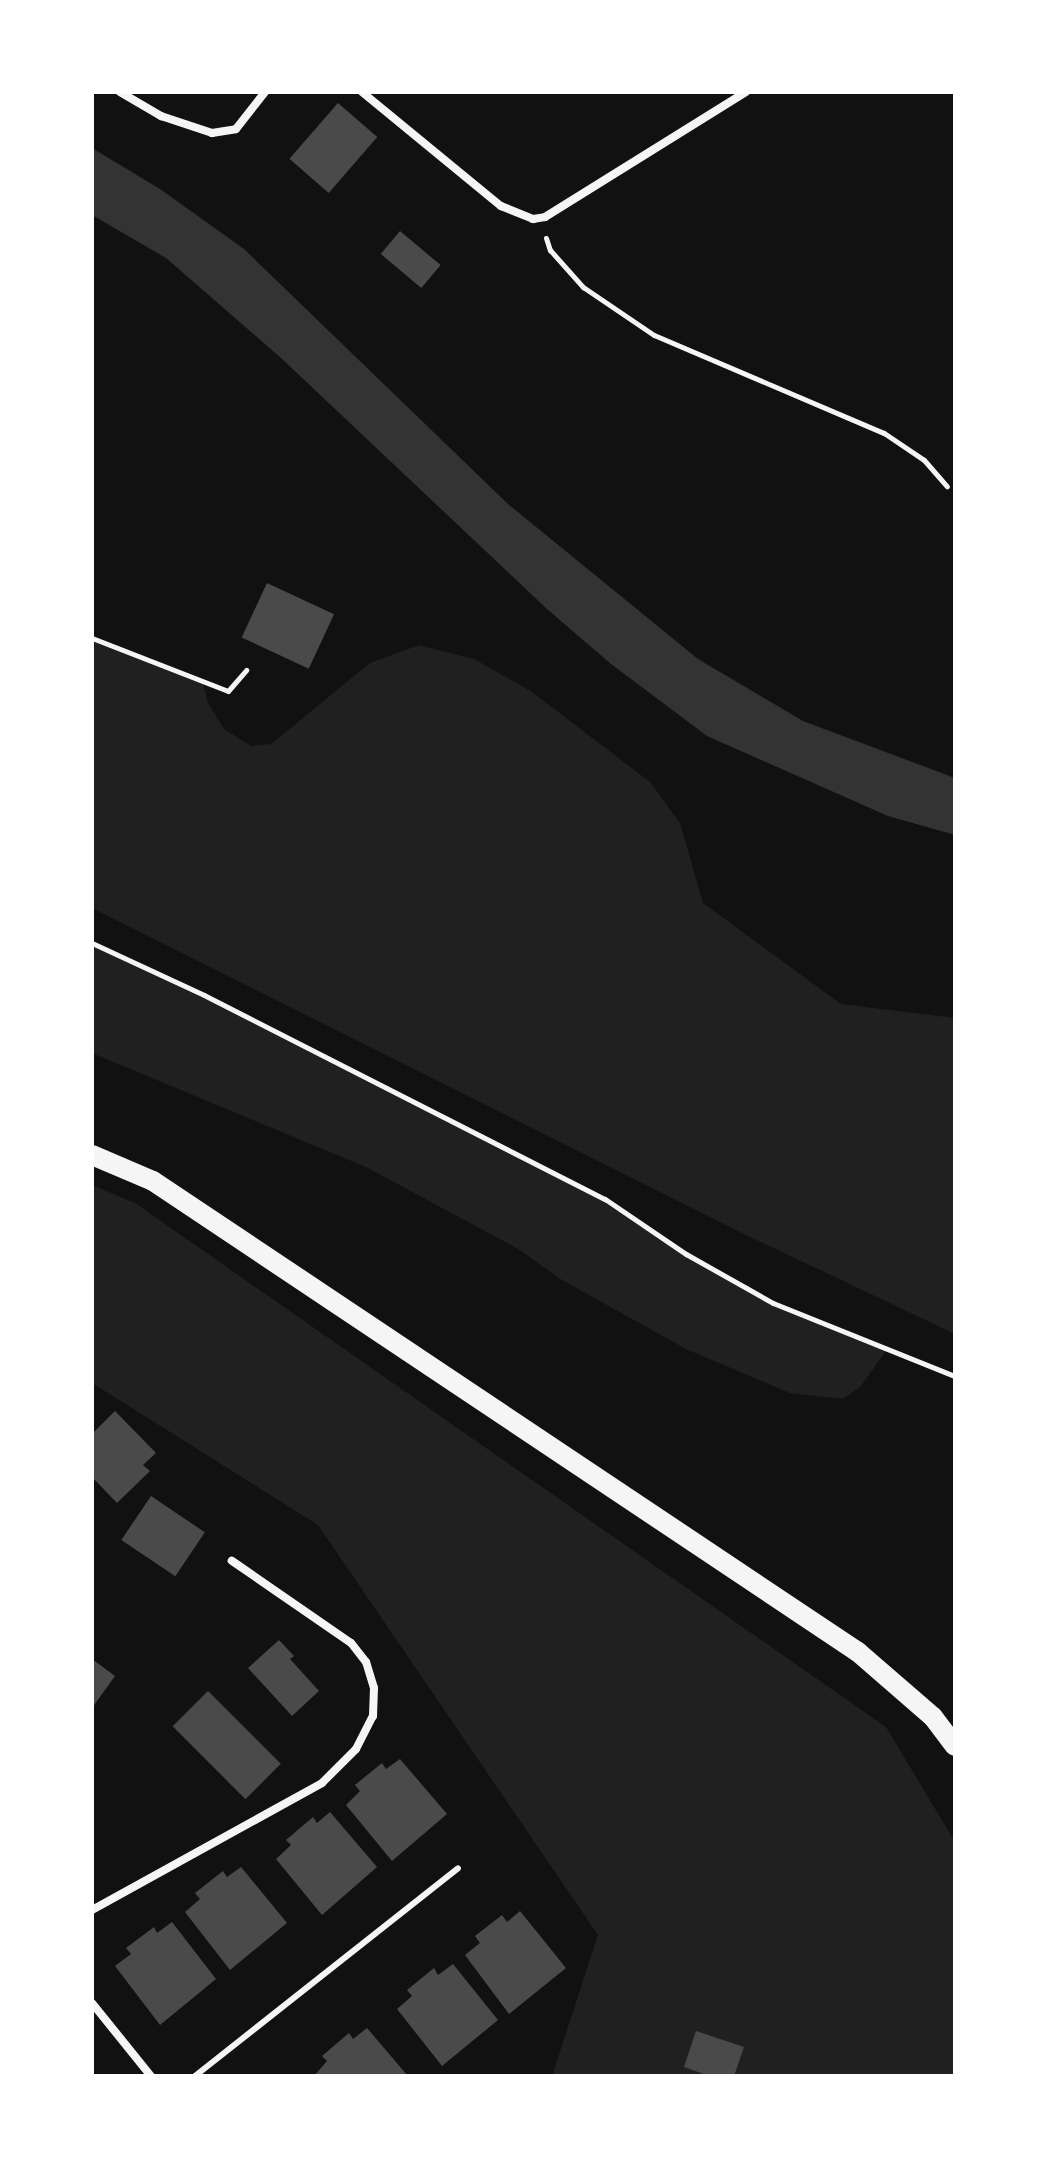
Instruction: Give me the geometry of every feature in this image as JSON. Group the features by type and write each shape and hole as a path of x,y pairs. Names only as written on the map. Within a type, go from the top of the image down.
{"main road":[{"path":"92,1155 153,1181 858,1652 933,1717 955,1746"}],"street":[{"path":"120,92 161,116 212,133 236,129 265,92"},
{"path":"362,92 501,206 539,218 746,92"},
{"path":"92,1910 322,1783 356,1749 373,1716 374,1688 366,1662 351,1643 232,1561"},
{"path":"92,2003 151,2076"}],"lane":[{"path":"195,2076 458,1868"}],"path":[{"path":"539,218 550,250 583,287 654,335 884,433 924,460 947,486"},
{"path":"92,638 228,691 246,670"},
{"path":"92,943 204,995 605,1199 686,1254 773,1303 955,1376"}],"shaded area":[{"path":"92,148 160,189 244,249 508,504 698,659 803,721 955,778 955,835 888,816 707,736 611,664 547,609 281,358 166,258 92,215"},
{"path":"92,638 203,681 207,701 224,729 251,746 271,744 370,663 419,645 474,659 532,692 650,782 680,823 703,903 841,1004 955,1018 955,1334 740,1232 92,908"},
{"path":"92,943 204,995 604,1199 686,1254 773,1303 888,1348 861,1386 843,1399 790,1393 686,1349 562,1280 520,1250 366,1167 92,1053"},
{"path":"92,1185 135,1203 886,1727 955,1842 955,2076 552,2076 598,1935 318,1525 92,1383"}],"building":[{"path":"338,103 377,137 329,193 289,159"},
{"path":"400,231 441,265 421,288 381,254"},
{"path":"267,583 334,614 309,669 242,637"},
{"path":"115,1411 156,1453 143,1465 150,1471 117,1503 92,1477 92,1434"},
{"path":"151,1496 205,1532 175,1576 121,1540"},
{"path":"279,1640 294,1656 290,1659 319,1691 292,1716 248,1668"},
{"path":"92,1659 115,1676 92,1708"},
{"path":"208,1691 281,1764 245,1799 173,1726"},
{"path":"400,1759 447,1814 392,1861 346,1805 360,1791 355,1785 382,1763 386,1769"},
{"path":"330,1812 377,1867 322,1915 276,1859 291,1845 286,1840 313,1817 317,1823"},
{"path":"241,1867 287,1923 230,1970 185,1912 200,1899 195,1893 223,1871 227,1877"},
{"path":"520,1911 566,1968 509,2014 465,1955 480,1943 475,1936 502,1915 507,1922"},
{"path":"172,1922 216,1979 160,2025 115,1966 131,1954 126,1948 154,1927 157,1933"},
{"path":"453,1964 498,2020 442,2066 397,2009 412,1996 407,1990 434,1968 438,1975"},
{"path":"367,2028 408,2076 314,2076 327,2061 322,2056 349,2033 353,2039"},
{"path":"696,2031 744,2047 734,2076 709,2076 684,2067"}]}
